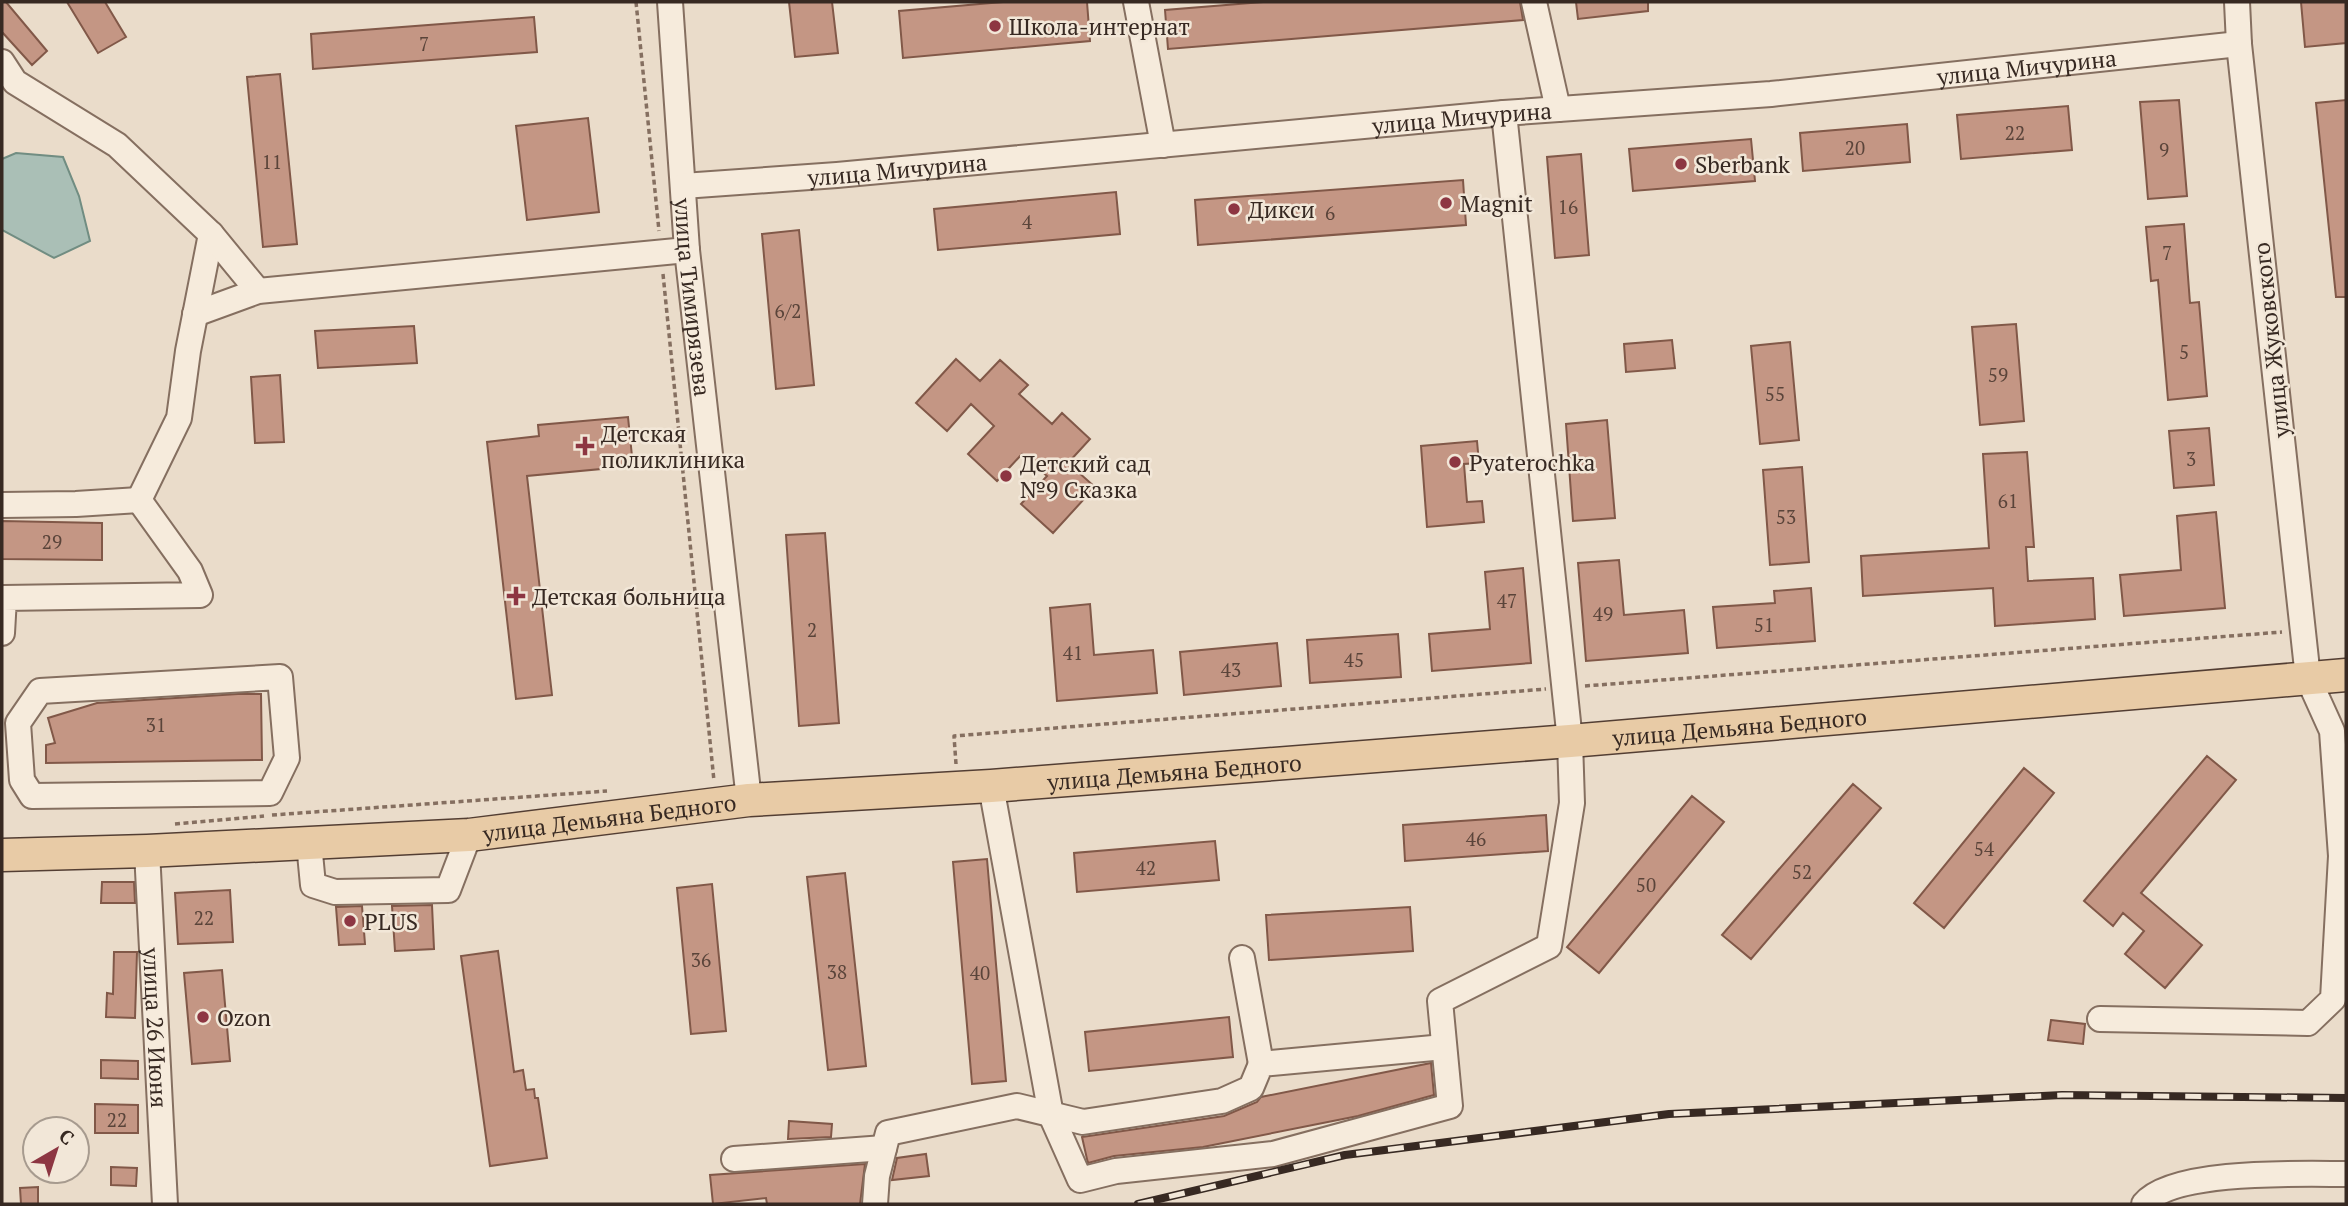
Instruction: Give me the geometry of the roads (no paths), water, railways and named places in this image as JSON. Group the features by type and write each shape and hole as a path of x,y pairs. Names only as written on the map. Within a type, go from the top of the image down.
{"main road":[{"name":"улица Демьяна Бедного","path":"2,855 147,851 470,835 749,800 991,786 1570,741 2346,675"}],"street":[{"name":"улица Тимирязева","path":"670,2 687,250 749,800"},
{"path":"1136,2 1163,145"},
{"path":"1534,2 1559,109"},
{"name":"улица Жуковского","path":"2100,1019 2308,1023 2333,999 2341,856 2332,731 2308,678 2239,44 2237,2"},
{"name":"улица Мичурина","path":"683,186 836,175 1504,113 1771,94 2239,44"},
{"path":"6,76 117,145 211,234 258,290"},
{"path":"991,786 1051,1115 1080,1180 1116,1171 1273,1154 1450,1106 1440,1002 1549,946 1572,803 1570,741 1504,113"},
{"path":"139,500 179,418 188,351 211,234"},
{"path":"195,314 258,290 687,250"},
{"path":"2,505 139,500"},
{"path":"2,633 4,598 200,595 190,570 139,500"},
{"path":"280,677 287,758 270,793 32,796 22,780 10,722 40,691 280,677"},
{"path":"309,843 313,885 335,892 448,890 470,835"},
{"name":"улица 26 Июня","path":"147,851 165,1204"},
{"path":"874,1204 877,1176 888,1133 1017,1107 1083,1122 1222,1101 1251,1088 1261,1064 1242,958"},
{"path":"1261,1064 1444,1047"},
{"path":"734,1159 884,1148"},
{"path":"2144,1204 2151,1196 2188,1183 2267,1174 2346,1174"}],"railway":[{"path":"1138,1204 1345,1155 1669,1114 2062,1095 2346,1098"}],"place":[{"name":"Школа-интернат","path":"995,26"},
{"name":"Sberbank","path":"1681,164"},
{"name":"Magnit","path":"1446,203"},
{"name":"Дикси","path":"1234,209"},
{"name":"Детская поликлиника","path":"585,446"},
{"name":"Pyaterochka","path":"1455,462"},
{"name":"Детский сад №9 Сказка","path":"1006,476"},
{"name":"Детская больница","path":"516,596"},
{"name":"PLUS","path":"350,921"},
{"name":"Ozon","path":"203,1017"}]}
